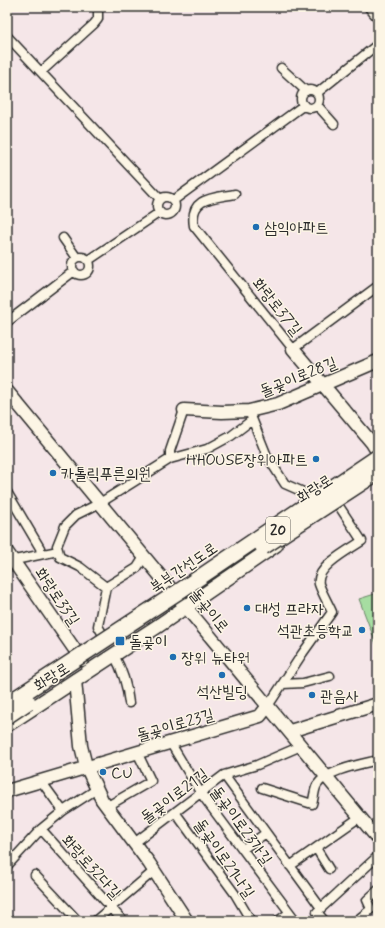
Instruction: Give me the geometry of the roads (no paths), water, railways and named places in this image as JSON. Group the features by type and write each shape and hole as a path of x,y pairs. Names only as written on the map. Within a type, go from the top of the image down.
{"highway":[{"name":"북부간선도로","path":"7,704 378,458"},
{"name":"북부간선도로","path":"7,716 378,474"}],"main road":[{"name":"화랑로","path":"7,709 150,614 320,505 378,465"},
{"name":"화랑로","path":"7,725 158,626 378,474"}],"street":[{"path":"41,72 94,24 98,19 98,7"},
{"path":"371,7 378,16"},
{"path":"7,36 160,199"},
{"path":"317,93 378,44"},
{"path":"281,68 306,91"},
{"path":"312,90 317,93 319,99 317,105 312,108 304,105 301,98 306,91 312,90"},
{"path":"174,200 304,105"},
{"path":"317,105 334,124"},
{"name":"화랑로37길","path":"235,194 206,199 200,203 194,210 192,217 194,226 378,453"},
{"path":"168,197 174,200 176,206 173,212 165,215 160,212 157,207 160,199 168,197"},
{"path":"89,260 160,212"},
{"path":"63,238 78,258"},
{"path":"84,257 89,260 90,269 86,274 80,275 74,271 72,264 78,258 84,257"},
{"path":"7,322 74,271"},
{"path":"293,349 378,286"},
{"name":"돌곶이로28길","path":"58,551 57,546 64,526 76,515 100,503 170,459 207,449 231,436 250,415 278,404 322,383 378,361"},
{"name":"돌곶이로","path":"7,391 144,557 187,606 378,839"},
{"name":"돌곶이로28길","path":"170,459 170,451 184,410 250,415"},
{"path":"250,415 267,456 285,484 301,491 320,505"},
{"path":"7,492 40,548 40,554"},
{"path":"268,706 332,612 319,582 320,574 331,561 362,541 338,503"},
{"path":"9,558 58,551 60,557 80,567 106,587"},
{"path":"107,643 98,626 106,587 137,568 144,557"},
{"name":"화랑로33길","path":"9,558 82,660"},
{"path":"150,614 157,618 158,626"},
{"path":"114,654 122,668 127,684 129,703"},
{"path":"283,684 303,683 330,676"},
{"path":"76,680 81,746 86,766 106,807 154,871 187,921"},
{"path":"290,731 378,704"},
{"name":"돌곶이로23길","path":"7,790 260,716 268,706"},
{"name":"돌곶이로23가길","path":"170,742 200,792 296,921"},
{"name":"돌곶이로21길","path":"133,844 224,775 257,765 301,746"},
{"path":"106,807 150,781 138,752"},
{"path":"262,788 312,804 317,785 326,777 340,770 378,760"},
{"path":"224,775 321,908"},
{"path":"41,780 63,811"},
{"path":"7,866 41,829 63,811 97,789"},
{"name":"돌곶이로21나길","path":"175,812 235,894 251,921"},
{"path":"290,866 360,817"},
{"name":"화랑로32다길","path":"41,829 123,921"},
{"path":"243,849 266,833"},
{"path":"316,848 329,869"},
{"path":"322,921 323,919 317,912 378,856"},
{"path":"95,921 154,871"},
{"path":"35,875 78,921"},
{"path":"356,921 371,909 367,900 378,890"},
{"path":"278,921 289,912"}],"place":[{"name":"삼익아파트","path":"256,227"},
{"name":"HHOUSE장위아파트","path":"316,459"},
{"name":"카톨릭푸른의원","path":"53,473"},
{"name":"대성 프라자","path":"247,608"},
{"name":"석관초등학교","path":"362,630"},
{"name":"돌곶이","path":"120,641"},
{"name":"장위 뉴타워","path":"173,657"},
{"name":"석산빌딩","path":"222,675"},
{"name":"관음사","path":"312,695"},
{"name":"CU","path":"103,772"}]}
